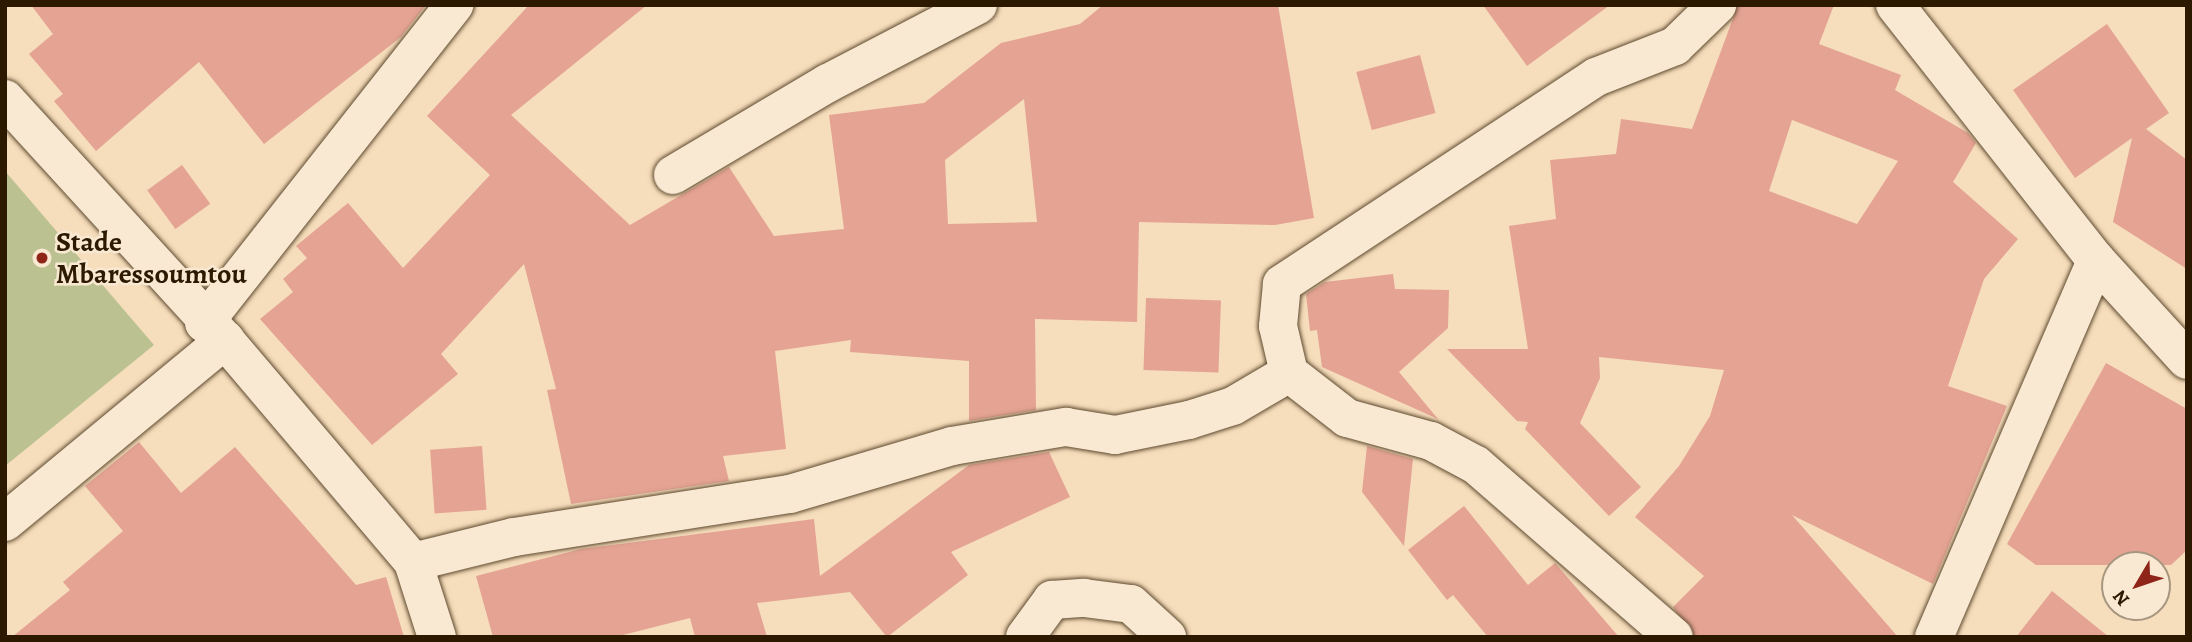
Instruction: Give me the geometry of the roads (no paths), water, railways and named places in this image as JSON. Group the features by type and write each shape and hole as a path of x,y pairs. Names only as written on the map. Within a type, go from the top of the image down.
{"street":[{"path":"5,522 215,332 454,5"},
{"path":"673,175 978,5"},
{"path":"1674,637 1476,465 1431,440 1347,418 1289,373 1278,326 1282,284 1596,77 1675,46 1717,5"},
{"path":"1895,5 2096,260 2187,360"},
{"path":"5,99 215,332 413,562 437,637"},
{"path":"1934,637 2096,260"},
{"path":"413,562 514,537 790,494 952,446 1066,427 1115,435 1189,420 1233,406 1289,373"},
{"path":"1025,637 1052,600 1084,598 1131,604 1167,637"}],"place":[{"name":"Stade Mbaressoumtou","path":"42,258"}]}
